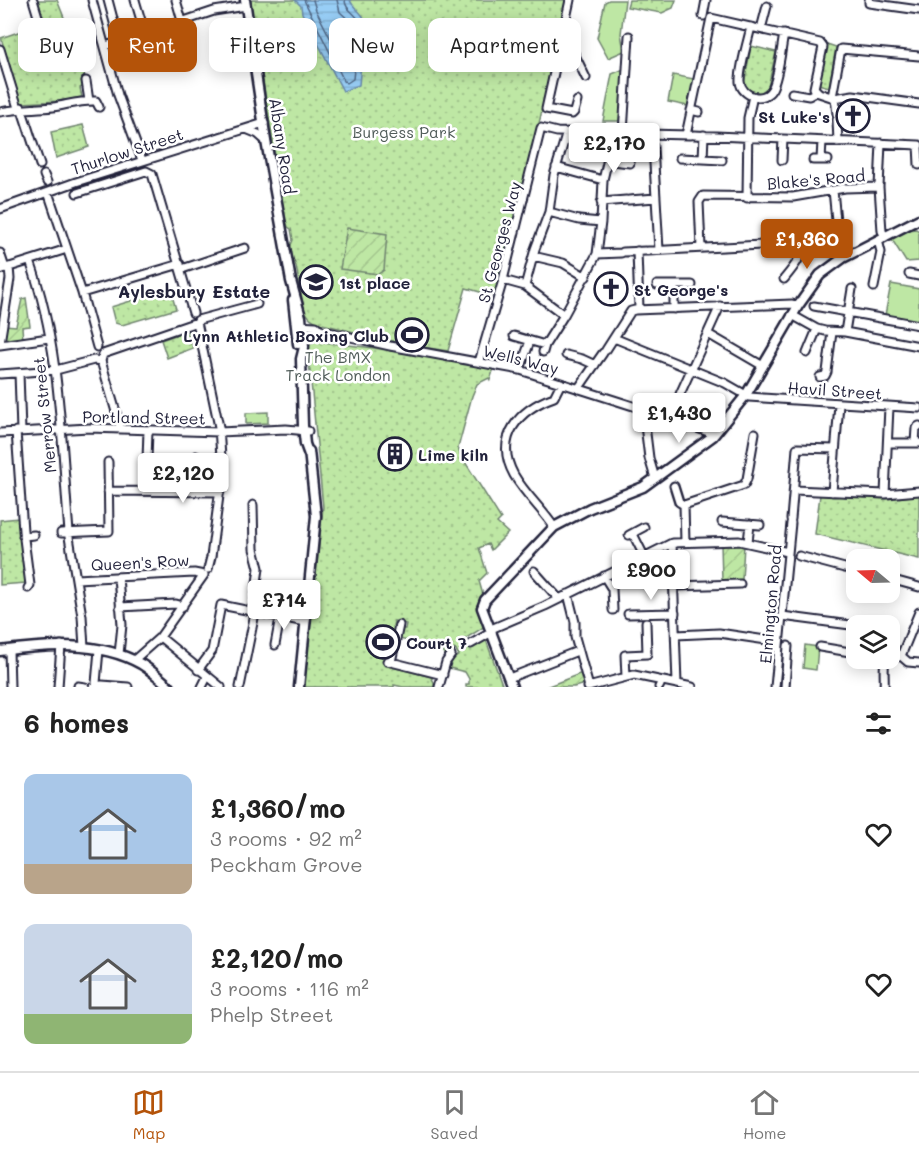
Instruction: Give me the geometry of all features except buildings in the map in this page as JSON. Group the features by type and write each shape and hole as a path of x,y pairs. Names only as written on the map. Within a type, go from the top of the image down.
{"main road":[{"name":"Albany Road","path":"246,3 266,141 294,297 292,305 303,342 304,412 315,516 299,687"},
{"path":"512,687 482,605 554,526 602,502 633,492 656,478 712,434 747,396 792,315 820,275 849,255 919,219"},
{"name":"Albany Road","path":"299,328 298,347 302,352"},
{"path":"303,342 317,331"},
{"path":"5,650 61,645 99,649 134,660 170,687"}],"street":[{"path":"33,0 38,18"},
{"path":"92,0 118,95 142,160"},
{"path":"108,0 113,18"},
{"path":"135,0 140,18"},
{"path":"176,0 181,18"},
{"path":"566,18 570,0"},
{"path":"703,16 706,0"},
{"path":"869,0 869,3 919,10"},
{"path":"192,18 246,3"},
{"path":"761,29 767,6"},
{"path":"690,135 690,110 711,18 821,44 823,47 814,86 816,92"},
{"path":"751,27 740,80 744,90 753,96 765,95 772,89 784,34"},
{"path":"623,133 629,36"},
{"path":"0,49 40,165"},
{"path":"837,142 834,97 841,49 919,56"},
{"path":"581,68 586,78"},
{"path":"554,72 546,109 572,114 577,101"},
{"path":"86,81 89,101"},
{"path":"792,93 811,96 816,92"},
{"path":"816,92 834,97 854,95 919,104"},
{"path":"747,198 749,115 753,96"},
{"path":"0,112 89,101 96,101 99,107"},
{"path":"690,110 699,112"},
{"path":"262,111 246,128 266,141"},
{"name":"Thurlow Street","path":"0,208 142,160 264,123"},
{"name":"St Georges Way","path":"479,362 503,280 541,130 567,132"},
{"path":"525,286 549,212 556,167 567,132 704,135 918,145 919,165"},
{"path":"514,336 544,348 586,277 597,254 603,180 614,133"},
{"path":"653,134 659,250"},
{"path":"703,159 704,135"},
{"path":"782,161 783,139"},
{"path":"821,160 822,141"},
{"path":"874,287 881,252 879,187 881,142"},
{"path":"609,158 612,161 630,163"},
{"path":"680,158 722,160"},
{"path":"556,167 603,180"},
{"path":"77,194 146,171 152,174 193,313"},
{"path":"109,172 116,181"},
{"name":"Blake's Road","path":"701,248 700,198 703,196 793,197 833,190 879,187"},
{"path":"833,190 838,241 849,255"},
{"path":"48,192 82,293 97,347"},
{"path":"601,202 656,198"},
{"path":"549,212 579,220 601,222"},
{"path":"597,254 838,241"},
{"path":"784,279 801,254 803,243"},
{"path":"82,293 245,248"},
{"path":"5,268 67,249"},
{"path":"639,309 643,251"},
{"path":"0,253 10,279 0,344 49,338"},
{"path":"533,256 562,264 586,277"},
{"name":"Merrow Street","path":"30,261 38,286 56,370 66,534 82,616 84,647"},
{"path":"909,274 919,276"},
{"path":"503,280 525,286 564,315"},
{"path":"657,285 692,285"},
{"path":"674,285 674,309"},
{"path":"845,332 852,289"},
{"path":"0,374 56,370 102,358 197,322 207,316 257,304"},
{"path":"578,389 631,311 720,306 792,304 798,306"},
{"path":"672,420 680,394 720,306"},
{"path":"814,306 919,325"},
{"path":"792,315 817,329 919,346"},
{"path":"134,660 160,637 206,572 211,557 222,473 219,432 197,322"},
{"name":"Wells Way","path":"299,328 520,370 643,409 712,434"},
{"path":"807,353 817,329"},
{"path":"820,377 825,376 827,372 832,332"},
{"path":"708,334 763,366"},
{"path":"614,338 725,383 747,396"},
{"path":"522,364 530,341"},
{"path":"566,355 595,365"},
{"path":"102,358 121,429"},
{"path":"19,374 18,431 23,536 30,585 28,588"},
{"path":"554,526 514,474 508,455 508,444 514,423 536,404 554,397 561,383"},
{"name":"Havil Street","path":"747,396 919,408"},
{"path":"832,492 839,404"},
{"path":"885,494 889,407"},
{"path":"643,409 650,458 656,478"},
{"path":"888,443 917,443 916,428 919,426"},
{"name":"Portland Street","path":"0,432 61,429 219,432 306,429"},
{"path":"146,490 148,430"},
{"path":"684,505 744,484 756,433"},
{"name":"Elmington Road","path":"776,687 797,448 835,449"},
{"path":"196,456 196,491"},
{"path":"66,534 109,531 108,462"},
{"path":"674,486 679,502 684,505"},
{"path":"794,490 885,494 919,491"},
{"path":"108,491 220,492"},
{"path":"240,687 254,613 259,568 254,549 253,505"},
{"path":"684,505 685,542"},
{"path":"722,522 760,525"},
{"path":"748,542 750,524"},
{"path":"644,527 631,534 644,556"},
{"path":"23,536 34,535"},
{"path":"471,644 492,631 672,543 732,540 788,552"},
{"path":"672,543 676,684"},
{"path":"799,556 846,568"},
{"path":"534,571 559,599"},
{"name":"Queen's Row","path":"76,579 206,572"},
{"path":"604,576 612,589 613,610"},
{"path":"118,577 122,633 119,654"},
{"path":"900,581 919,586"},
{"path":"674,586 740,584"},
{"path":"568,594 575,622 575,637 588,687 637,675 690,687"},
{"path":"120,607 176,604 183,606"},
{"path":"198,670 212,651 221,605 305,622"},
{"path":"919,612 917,625 901,656 908,662 919,663"},
{"path":"628,614 675,613"},
{"path":"782,616 846,624"},
{"path":"275,645 280,618"},
{"path":"626,676 625,655 647,654 646,622"},
{"path":"400,625 389,661 443,675"},
{"path":"676,635 719,633 779,642"},
{"path":"160,637 221,687"},
{"path":"58,687 61,645"},
{"path":"785,687 788,646"},
{"path":"820,647 846,651"},
{"path":"99,649 95,685 128,687"},
{"path":"5,650 10,687"},
{"path":"509,678 575,652"},
{"path":"439,687 447,659 451,655"},
{"path":"882,669 884,687"},
{"path":"202,687 207,677"},
{"path":"78,686 85,687"}],"green space":[{"path":"38,0 57,0 64,18 43,18"},
{"name":"Burgess Park","path":"250,0 567,0 563,18 428,18 428,72 551,72 528,172 494,296 466,288 448,351 403,344 318,323 304,310 296,266 290,252 293,240 291,229 285,218 262,72 317,72 317,18 253,18"},
{"path":"625,0 621,34 624,51 608,58 597,38 605,2"},
{"path":"629,0 676,0 673,8 662,13 627,7"},
{"path":"18,32 18,72 84,72 85,77 82,78 84,86 80,88 82,97 61,101 21,103 1,38"},
{"path":"827,44 836,47 829,87 818,84"},
{"path":"751,46 776,52 768,87 760,93 752,92 744,84"},
{"path":"624,69 619,121 603,121 612,74"},
{"path":"673,75 694,79 688,106 668,102"},
{"path":"83,125 89,147 56,158 51,132"},
{"path":"347,228 387,234 384,270 378,274 340,269"},
{"path":"907,230 919,231 919,261 906,262 891,238"},
{"path":"891,284 919,289 919,321 885,315"},
{"path":"170,289 176,309 122,325 115,323 111,307"},
{"path":"26,298 30,326 22,327 23,340 3,344 5,325 16,326 22,299"},
{"path":"187,331 193,348 167,358 161,340"},
{"name":"The BMX Track London","path":"314,341 374,348 494,368 490,380 489,378 477,384 458,448 501,519 497,523 508,533 491,550 488,544 479,548 487,573 479,581 483,595 476,607 484,627 463,640 464,643 471,642 473,647 486,640 503,687 466,687 469,679 465,672 449,668 452,660 459,655 455,649 445,655 440,645 435,647 399,639 401,629 405,629 406,624 394,621 393,626 396,627 389,658 386,658 384,665 431,677 434,687 394,685 394,687 304,687 323,507 308,351 309,345"},
{"path":"268,412 268,423 246,424 246,413"},
{"path":"820,495 888,499 919,495 919,559 900,554 900,549 877,549 815,534"},
{"path":"18,518 26,583 0,585 0,520"},
{"path":"721,544 744,545 742,580 722,581"},
{"path":"805,645 818,647 816,670 803,668"},
{"path":"582,673 585,684 574,687 546,687"}],"water":[{"path":"295,0 350,0 364,18 329,18 329,64 317,42 317,18 305,18 301,6"},
{"path":"333,72 360,72 359,85 343,91"}],"place":[{"name":"St Luke's","path":"853,116"},
{"name":"1st place","path":"316,282"},
{"name":"St George's","path":"611,289"},
{"name":"Lynn Athletic Boxing Club","path":"412,335"},
{"name":"Lime kiln","path":"395,454"},
{"name":"Court 7","path":"383,642"}],"district":[{"name":"Aylesbury Estate","path":"194,291"}]}
